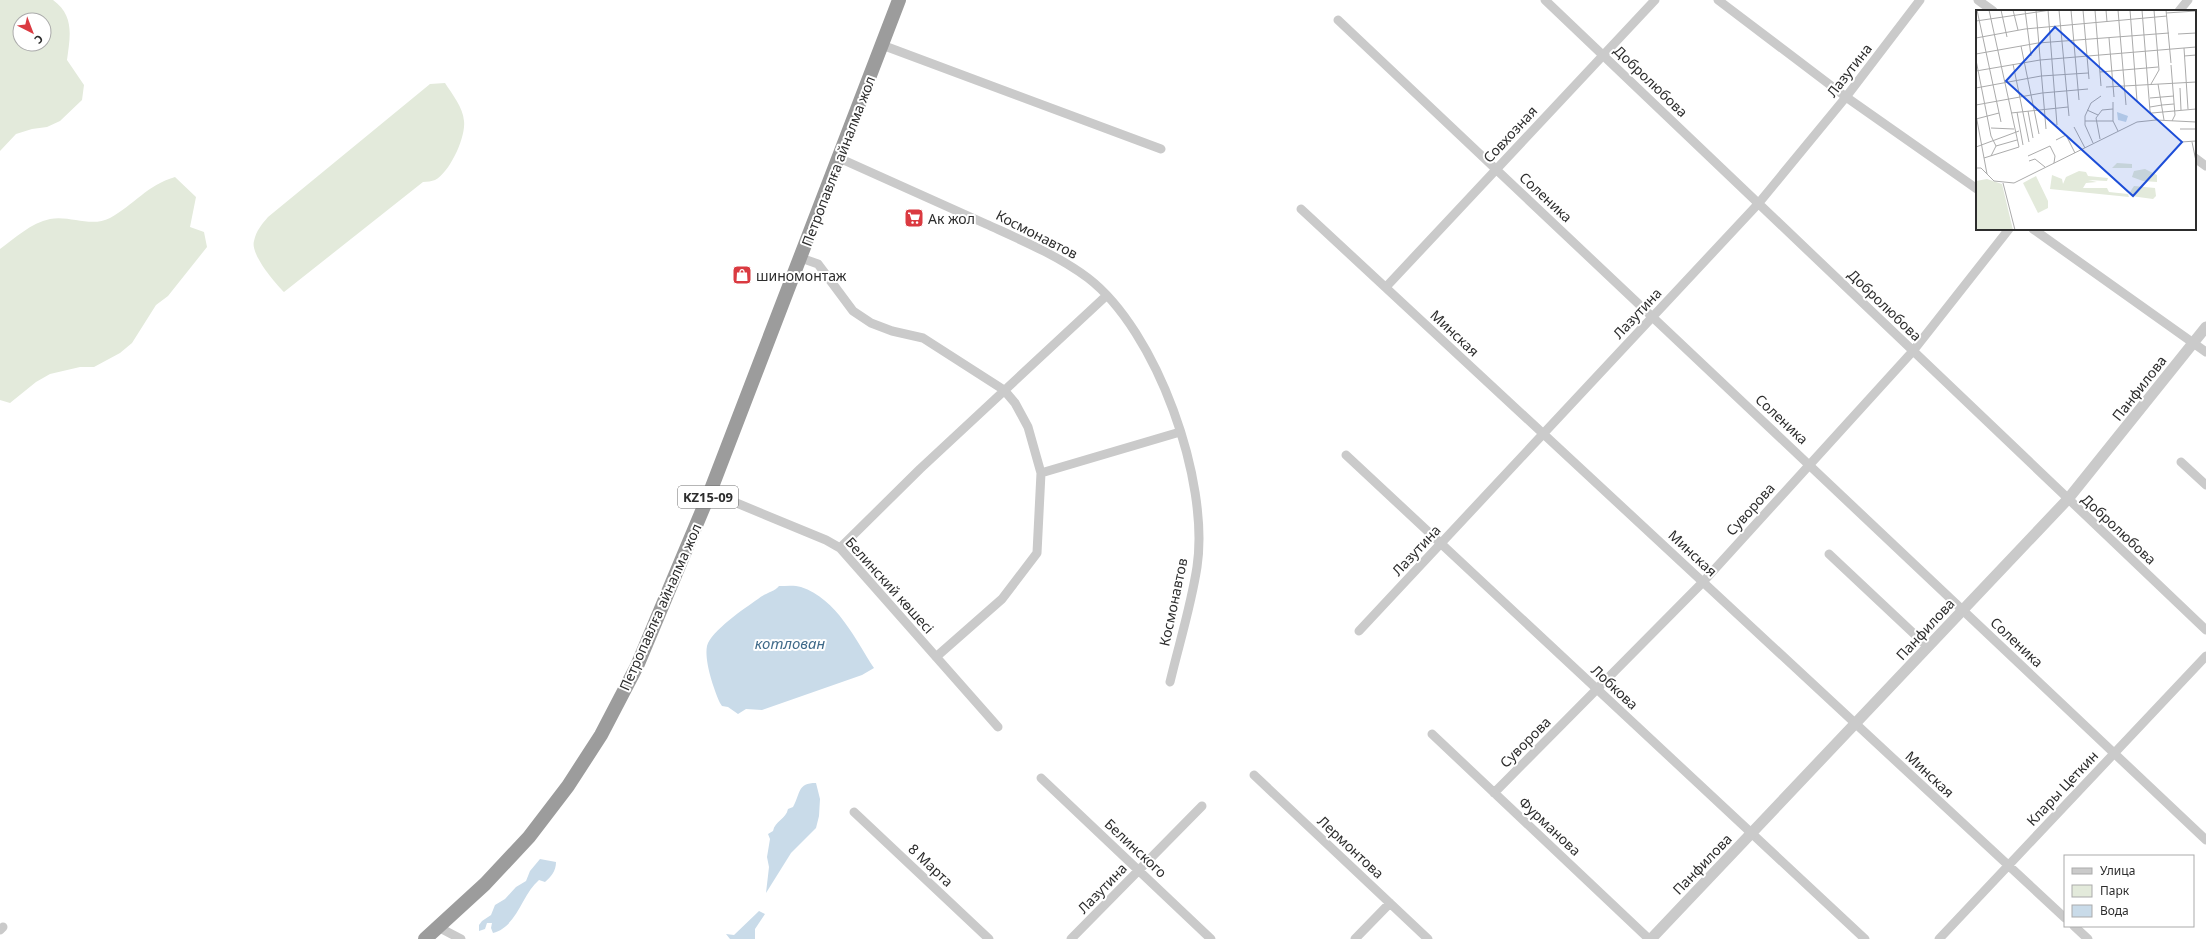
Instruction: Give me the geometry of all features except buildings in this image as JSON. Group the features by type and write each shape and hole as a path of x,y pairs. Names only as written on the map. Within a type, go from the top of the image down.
{"highway":[{"name":"Петропавлға айналма жол","path":"425,939 486,884 529,837 568,786 601,735 636,666 710,492 899,0"}],"street":[{"name":"Добролюбова","path":"1545,0 2206,630"},
{"name":"Совхозная","path":"1386,287 1654,0"},
{"path":"1718,0 1846,97 1976,189"},
{"name":"Лазутина","path":"1359,631 1758,204 1846,97 1920,0"},
{"path":"1978,0 1992,10"},
{"path":"2180,10 2188,0"},
{"name":"Соленика","path":"1338,20 2206,840"},
{"path":"882,45 1161,149"},
{"name":"Космонавтов","path":"839,158 1049,254 1069,265 1089,279 1129,321 1148,352 1180,432 1192,473 1198,529 1197,566 1170,682"},
{"path":"2196,159 2206,166"},
{"name":"Минская","path":"1301,209 2064,917"},
{"name":"Суворова","path":"1494,792 1703,582 1913,351 2008,230"},
{"path":"2034,230 2206,352"},
{"path":"800,258 818,264 824,270 846,302 859,315 871,323 892,331 923,338 1004,390 1023,415 1041,473 1039,542 1034,557 1002,599 936,657"},
{"path":"840,548 920,469 1106,296"},
{"name":"Панфилова","path":"1650,939 1856,724 2068,499 2206,327"},
{"path":"1041,473 1180,432"},
{"name":"Лобкова","path":"1346,455 1865,939"},
{"path":"2181,462 2206,485"},
{"name":"Белинский көшесі","path":"710,492 826,540 840,548 998,727"},
{"path":"1829,554 1928,647"},
{"name":"Клары Цеткин","path":"1939,939 2206,656"},
{"name":"Фурманова","path":"1432,734 1650,939"},
{"name":"Лермонтова","path":"1254,775 1428,939"},
{"name":"Белинского","path":"1041,778 1211,939"},
{"name":"Лазутина","path":"1071,939 1202,806"},
{"name":"8 Марта","path":"854,812 989,939"},
{"path":"1355,939 1390,903"},
{"path":"438,927 461,939"},
{"path":"2075,927 2088,939"}],"green space":[{"path":"0,0 53,0 60,6 68,20 70,35 67,60 84,85 82,100 60,121 47,127 32,129 16,134 0,151"},
{"path":"445,83 462,111 464,121 460,145 446,170 435,180 423,182 284,292 264,268 254,247 256,234 264,222 268,217 430,84"},
{"path":"175,177 196,197 190,227 204,232 207,247 168,296 156,305 132,343 120,353 94,367 80,367 50,374 36,382 10,403 0,400 0,249 30,227 50,219 58,218 88,222 103,221 119,213 156,185"}],"water":[{"name":"котлован","path":"779,586 801,587 814,593 825,601 844,621 874,668 862,675 762,710 746,709 738,714 728,707 722,706 720,703 712,683 708,667 706,652 707,646 715,634 729,620"},
{"path":"810,783 816,783 820,799 819,816 816,828 791,853 766,893 769,867 767,857 770,839 768,834 773,831 788,809 793,807 802,787"},
{"path":"540,859 556,862 551,876 545,882 539,880 533,886 514,917 501,930 493,933 491,928 492,923 487,923 485,929 479,931 479,925 491,915 495,905 505,899 516,887 526,881 530,871"},
{"path":"759,911 765,914 755,929 755,939 730,939 726,934 734,935"}],"place":[{"name":"Ак жол","path":"914,218"},
{"name":"шиномонтаж","path":"742,275"}]}
